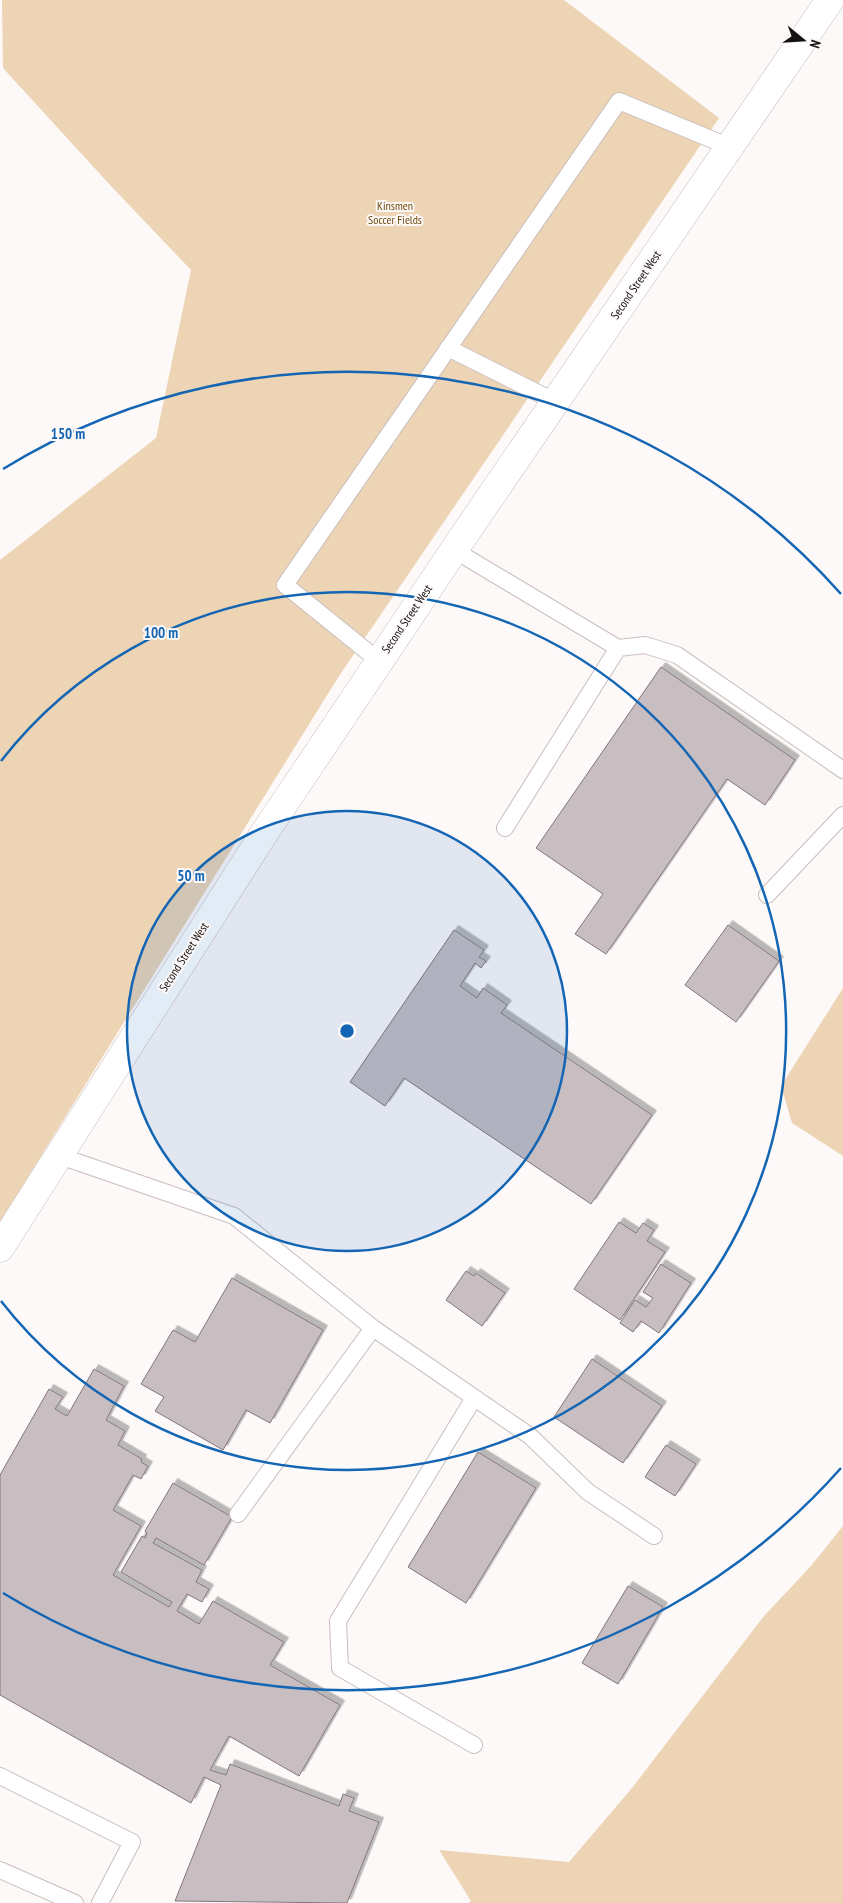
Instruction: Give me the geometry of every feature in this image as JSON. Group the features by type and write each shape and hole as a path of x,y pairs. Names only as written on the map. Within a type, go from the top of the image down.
{"street":[{"name":"Second Street West","path":"0,1248 57,1155 263,835 454,550 830,0"}],"lane":[{"path":"379,661 285,585 619,101 730,147"},
{"path":"448,348 556,402"},
{"path":"454,550 618,648 645,645 677,655 843,770"},
{"path":"505,828 618,648"},
{"path":"767,895 843,815"},
{"path":"57,1155 234,1216 373,1328 530,1436 588,1492 654,1536"},
{"path":"238,1514 373,1328"},
{"path":"474,1398 338,1621 340,1668 474,1746"},
{"path":"0,1776 132,1842 100,1903"},
{"path":"0,1870 75,1903"}],"green space":[{"name":"Kinsmen Soccer Fields","path":"2,0 564,0 719,118 339,676 0,1222 0,560 156,438 191,270 3,68"},
{"path":"843,988 843,1156 792,1123 781,1086"},
{"path":"843,1526 843,1903 468,1903 471,1901 439,1850 569,1862 632,1788 764,1616 811,1566"}],"building":[{"path":"661,667 795,760 765,805 727,779 606,954 575,934 603,894 536,848"},
{"path":"728,925 779,961 736,1022 685,985"},
{"path":"454,930 484,950 479,957 486,961 481,968 475,963 460,986 477,998 483,988 507,1005 501,1013 652,1115 591,1204 404,1078 385,1106 350,1082"},
{"path":"619,1222 636,1233 643,1223 654,1230 647,1241 665,1252 620,1320 574,1289"},
{"path":"661,1264 691,1283 659,1333 641,1321 633,1332 620,1323 635,1300 646,1307 653,1298 643,1292"},
{"path":"466,1271 474,1276 476,1273 505,1293 482,1326 446,1300"},
{"path":"232,1278 323,1330 270,1423 246,1410 223,1450 155,1411 164,1397 141,1384 173,1330 195,1342"},
{"path":"592,1359 662,1406 623,1463 554,1417"},
{"path":"94,1369 124,1386 106,1420 125,1431 118,1445 142,1459 141,1462 148,1466 141,1479 133,1475 113,1510 141,1526 113,1575 169,1607 172,1602 121,1572 142,1536 145,1538 147,1533 145,1531 173,1483 232,1517 204,1565 156,1538 153,1543 202,1570 196,1582 209,1589 202,1602 187,1594 177,1611 199,1624 213,1601 284,1642 270,1665 340,1705 299,1776 229,1736 210,1770 226,1775 230,1764 339,1806 343,1794 354,1798 349,1811 379,1822 347,1903 175,1901 221,1785 204,1777 191,1803 0,1695 0,1475 49,1389 63,1397 55,1409 67,1416"},
{"path":"666,1445 696,1464 675,1496 645,1477"},
{"path":"478,1452 536,1488 466,1603 408,1567"},
{"path":"628,1586 663,1607 618,1684 582,1663"}]}
